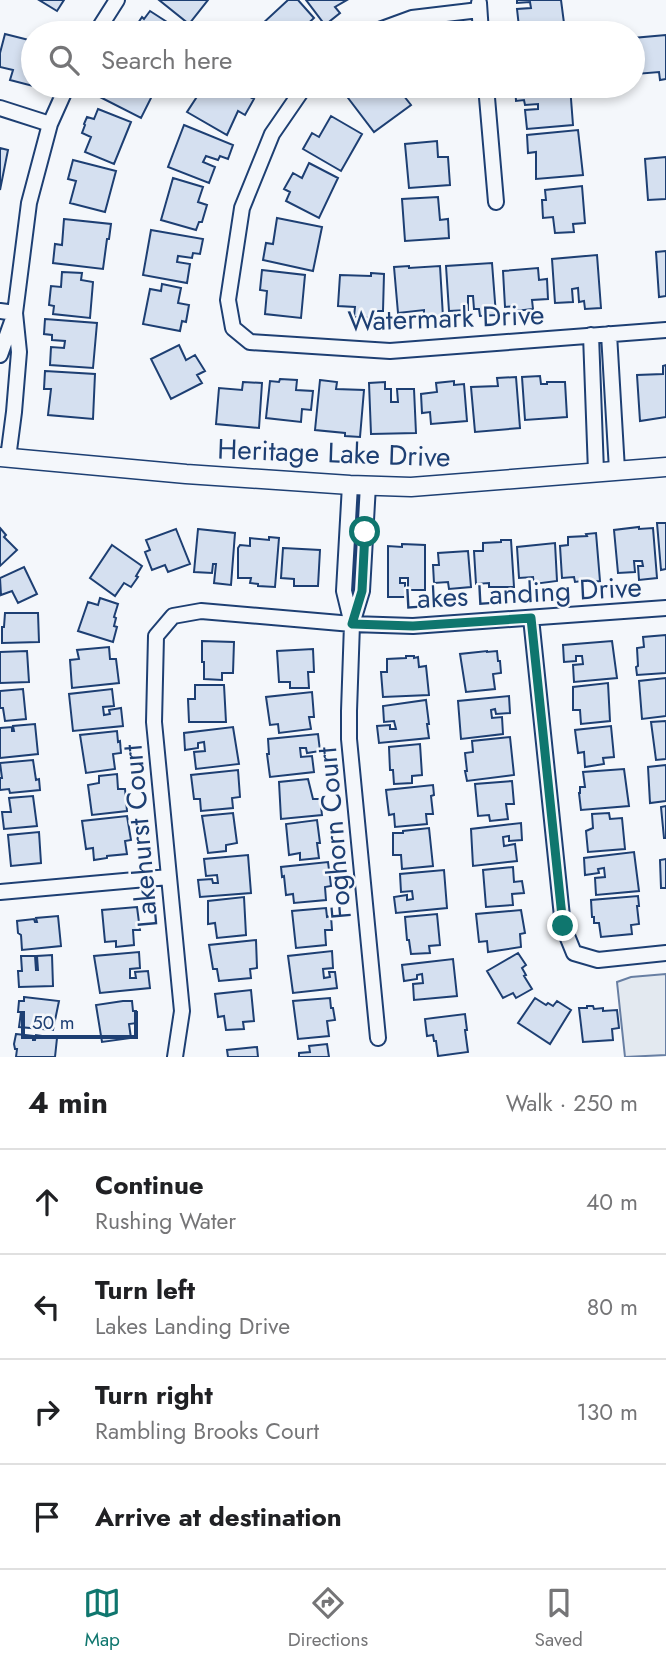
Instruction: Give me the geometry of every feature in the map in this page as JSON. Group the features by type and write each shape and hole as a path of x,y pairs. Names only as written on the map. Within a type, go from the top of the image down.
{"street":[{"path":"104,21 117,0"},
{"path":"404,21 479,5"},
{"path":"0,355 15,313 29,203 50,124 62,98"},
{"name":"Watermark Drive","path":"297,98 272,134 242,208 228,300 233,328 250,342 390,351 666,330"},
{"path":"487,98 496,202"},
{"path":"0,108 50,124"},
{"path":"0,311 15,313"},
{"path":"4,457 19,352 15,313"},
{"path":"610,334 617,470"},
{"path":"591,335 596,472"},
{"name":"Heritage Lake Drive","path":"4,457 186,474 411,487 666,467"},
{"path":"350,485 344,591 352,624"},
{"path":"352,624 362,591 368,485"},
{"name":"Lakes Landing Drive","path":"173,616 201,611 352,624 413,626 666,608"},
{"name":"Lakehurst Court","path":"173,616 156,636 154,723 181,1011 175,1057"},
{"path":"531,618 563,926 574,953 598,960 666,953"},
{"name":"Foghorn Court","path":"352,624 349,739 378,1038"},
{"path":"0,892 169,877"}],"shaded area":[{"path":"666,974 666,1055 625,1057 617,982 631,977"}],"building":[{"path":"39,0 64,0 57,11"},
{"path":"159,0 208,0 191,21 185,21"},
{"path":"288,0 298,0 314,18 311,21 265,21"},
{"path":"306,0 347,0 335,7 340,13 330,21 322,21"},
{"path":"517,0 561,0 564,21 518,21 517,9 531,8 530,2 517,3"},
{"path":"150,11 166,21 139,21 142,17 144,19"},
{"path":"5,34 21,38 21,83 10,80 13,70 0,67"},
{"path":"666,35 666,79 660,80 659,72 645,73 645,37"},
{"path":"102,98 151,98 141,118"},
{"path":"196,98 254,99 245,115 238,111 227,135 187,112"},
{"path":"348,98 405,98 411,105 374,132"},
{"path":"516,98 571,98 573,125 527,129 525,110 538,109 538,104 525,105 524,100 516,101"},
{"path":"98,109 131,122 114,164 85,152 91,137 82,133 84,124 87,117 94,119"},
{"path":"331,116 362,134 341,171 303,149 312,133 319,137"},
{"path":"184,125 233,145 228,159 220,156 218,160 206,156 203,162 215,167 209,183 168,167"},
{"path":"578,130 583,175 536,179 536,152 528,153 527,135"},
{"path":"437,141 438,157 448,157 450,185 409,188 405,144"},
{"path":"0,148 8,150 0,190"},
{"path":"666,157 666,199 648,200 645,159"},
{"path":"73,160 116,171 105,212 70,203 76,181 68,179"},
{"path":"309,163 338,178 319,218 286,201 290,192 284,189 293,173 302,178"},
{"path":"173,178 203,187 198,202 207,205 202,222 199,222 196,230 161,220"},
{"path":"582,186 585,223 573,224 574,232 555,233 553,217 543,218 542,200 546,200 545,190"},
{"path":"438,197 440,220 448,219 449,238 405,241 402,199"},
{"path":"277,218 322,227 313,271 263,260 266,243 273,244"},
{"path":"64,219 111,224 103,269 53,263 55,244 62,245"},
{"path":"151,230 203,239 200,254 193,253 192,258 178,256 177,262 190,264 187,283 143,275"},
{"path":"666,251 666,296 659,297 656,252"},
{"path":"597,255 601,308 585,309 584,301 579,302 578,288 572,289 573,302 555,303 552,259"},
{"path":"492,263 496,315 480,316 479,309 474,309 473,296 468,296 468,310 449,311 446,266"},
{"path":"440,266 443,317 424,318 424,310 398,313 394,267"},
{"path":"538,268 539,280 547,279 548,299 532,300 533,309 515,311 515,306 505,307 503,271"},
{"path":"262,270 305,275 301,318 265,314 267,291 260,290"},
{"path":"62,272 82,273 81,280 93,282 90,318 53,314 54,306 49,305 51,286 61,287"},
{"path":"371,273 384,274 383,311 373,311 372,318 354,317 355,307 338,306 340,275 371,276"},
{"path":"162,284 181,288 178,303 189,305 186,322 182,321 180,331 143,324 150,289 161,291"},
{"path":"45,319 97,323 93,368 50,365 51,347 64,348 65,341 52,340 52,335 44,334"},
{"path":"179,345 186,360 195,355 205,371 197,375 202,383 171,399 151,359"},
{"path":"666,365 666,417 640,421 637,375 663,374 663,366"},
{"path":"45,371 95,374 93,419 48,415 51,389 44,389"},
{"path":"540,376 541,384 565,382 567,417 525,420 522,377"},
{"path":"516,377 520,428 475,432 471,387 498,386 497,378"},
{"path":"280,379 297,380 296,390 313,391 311,410 302,409 301,422 266,418 270,381 279,382"},
{"path":"320,380 337,382 336,389 364,390 360,437 315,430"},
{"path":"454,381 454,385 464,384 467,421 431,424 430,412 422,413 421,394 437,392 436,383"},
{"path":"243,382 262,383 259,428 216,424 219,388 242,390"},
{"path":"385,382 385,389 391,389 391,402 398,402 397,389 414,389 416,433 371,434 369,383"},
{"path":"657,523 666,523 666,569 661,570"},
{"path":"0,528 6,535 4,537 17,550 0,566"},
{"path":"653,528 657,578 639,580 638,566 643,566 642,561 634,561 635,572 618,573 614,530"},
{"path":"176,529 190,564 168,572 165,565 152,570 145,552 150,550 146,540"},
{"path":"198,529 235,533 231,585 214,583 216,564 213,564 212,573 194,572"},
{"path":"596,533 600,581 582,583 575,582 574,577 562,578 560,546 568,545 568,537"},
{"path":"269,537 279,538 275,587 250,583 251,578 238,578 240,545 250,546 250,538 269,540"},
{"path":"511,540 514,587 476,584 474,551 483,551 483,543"},
{"path":"555,543 557,581 534,584 533,577 519,578 517,547"},
{"path":"402,544 425,545 425,590 408,590 408,578 400,578 400,583 405,583 405,597 388,597 388,546 402,547"},
{"path":"112,545 142,566 131,587 124,583 115,596 90,578"},
{"path":"283,548 320,550 318,586 294,586 294,579 281,578"},
{"path":"468,551 471,587 449,589 448,582 434,583 433,565 439,565 438,553"},
{"path":"24,567 37,594 18,603 12,591 1,595 0,578"},
{"path":"100,598 118,604 114,617 114,626 117,627 113,642 78,631 88,602 98,605"},
{"path":"5,613 38,613 39,642 2,643"},
{"path":"666,635 666,673 637,675 637,648 644,647 643,637"},
{"path":"202,641 234,642 233,673 222,673 222,680 204,679"},
{"path":"612,641 617,678 574,682 573,665 583,664 582,656 576,656 576,661 564,662 563,645"},
{"path":"109,647 110,659 116,659 119,683 72,688 70,660 79,659 77,650"},
{"path":"313,649 314,672 308,672 309,688 290,688 290,682 279,682 277,651"},
{"path":"27,651 29,682 0,683 0,652"},
{"path":"497,651 500,661 501,673 493,674 495,689 466,692 460,654"},
{"path":"418,657 419,667 426,666 429,695 383,697 381,672 387,672 387,659"},
{"path":"666,678 666,716 642,719 639,681"},
{"path":"608,683 610,721 581,724 580,710 573,710 573,687"},
{"path":"195,685 224,685 226,722 189,722 188,699 195,699"},
{"path":"23,689 26,719 5,721 3,708 0,708 0,691"},
{"path":"112,689 114,706 103,707 104,715 110,714 109,710 121,708 123,726 73,731 69,694"},
{"path":"312,692 314,717 309,717 311,729 279,733 278,724 270,725 266,697"},
{"path":"509,696 510,713 496,714 495,709 491,710 492,718 502,717 503,734 461,739 458,701"},
{"path":"426,700 429,738 379,743 377,726 390,725 390,729 396,729 394,721 384,722 383,706"},
{"path":"666,721 666,759 656,760 651,722"},
{"path":"35,724 38,754 0,758 0,728 12,727 14,731 13,726"},
{"path":"611,726 614,757 603,758 604,764 585,767 584,752 578,753 575,730"},
{"path":"233,727 239,764 196,769 194,752 205,751 204,742 198,743 198,748 185,750 184,733"},
{"path":"117,731 121,753 113,754 115,769 86,773 80,735"},
{"path":"318,734 320,751 307,753 306,748 300,748 301,757 312,756 314,772 270,777 268,739"},
{"path":"510,737 514,775 467,781 465,753 473,752 472,741"},
{"path":"420,744 422,775 412,776 412,783 394,784 389,747"},
{"path":"33,760 40,790 10,793 9,789 0,790 0,763"},
{"path":"666,765 666,801 650,803 648,767"},
{"path":"624,769 629,806 581,810 579,793 580,787 585,787 583,772"},
{"path":"238,770 240,797 232,798 233,808 201,811 200,799 194,799 191,775"},
{"path":"117,774 118,789 125,789 127,811 92,815 88,785 99,783 99,776"},
{"path":"308,779 313,799 320,799 322,815 281,819 279,782"},
{"path":"512,781 514,804 506,804 508,819 490,821 489,815 478,816 475,784"},
{"path":"433,785 433,814 426,814 427,824 395,827 394,814 389,815 386,790"},
{"path":"33,796 37,826 4,829 2,812 11,812 9,798"},
{"path":"666,806 666,838 664,838 661,807"},
{"path":"233,813 237,843 226,845 226,851 208,853 202,816"},
{"path":"609,813 610,819 622,818 625,849 588,852 586,831 593,828 592,814"},
{"path":"127,816 131,840 125,841 127,854 94,860 93,848 86,849 82,821"},
{"path":"317,820 319,858 300,860 300,853 289,855 286,824"},
{"path":"521,823 522,840 509,841 509,836 503,837 504,846 515,844 517,861 473,866 471,829"},
{"path":"429,828 433,866 402,869 401,855 393,855 393,833"},
{"path":"39,832 41,863 11,866 8,835"},
{"path":"634,852 639,891 596,895 595,878 605,877 604,868 598,869 599,873 585,875 584,858"},
{"path":"248,855 251,893 200,897 198,880 212,879 213,883 218,883 217,875 206,876 204,859"},
{"path":"666,859 666,888 661,888 660,860"},
{"path":"328,862 331,886 325,887 326,900 294,903 293,894 286,895 281,867"},
{"path":"513,867 514,882 522,881 524,893 512,894 513,905 486,907 483,870"},
{"path":"444,870 447,908 396,913 394,897 407,895 407,900 413,899 412,891 401,892 400,874"},
{"path":"638,896 639,924 631,925 632,934 601,937 599,923 594,923 592,917 591,900"},
{"path":"244,897 246,935 217,938 215,923 208,924 208,901"},
{"path":"137,907 140,930 133,930 134,945 116,947 116,941 105,942 102,910"},
{"path":"326,908 327,917 331,916 332,930 325,930 326,945 296,948 292,911"},
{"path":"521,910 525,933 520,934 521,947 488,952 487,941 479,942 476,914"},
{"path":"437,914 440,945 429,946 430,953 411,954 405,917"},
{"path":"58,916 61,946 22,950 17,921 34,919 37,922 36,918"},
{"path":"256,940 257,968 250,969 251,978 219,981 217,969 213,969 209,945"},
{"path":"332,951 333,968 323,969 324,978 330,977 329,972 335,972 337,988 293,993 288,956"},
{"path":"139,952 140,968 130,969 130,978 136,978 135,972 148,971 150,988 100,993 94,956"},
{"path":"518,953 526,965 522,968 526,975 524,976 532,989 516,998 513,993 503,998 487,971"},
{"path":"52,955 53,986 19,987 21,956 35,956 38,970 37,956"},
{"path":"453,959 457,996 414,1000 413,984 423,983 422,974 417,975 417,979 404,981 402,965"},
{"path":"251,990 254,1021 243,1022 244,1029 226,1030 224,1016 218,1017 215,994"},
{"path":"24,997 59,1001 53,1030 19,1027 19,1001 24,1001"},
{"path":"330,998 335,1020 327,1021 329,1036 298,1039 293,1001"},
{"path":"535,998 553,1006 557,1001 571,1010 550,1044 518,1023"},
{"path":"132,1001 133,1011 136,1011 137,1023 129,1024 131,1038 102,1042 96,1005"},
{"path":"593,1006 594,1009 603,1008 603,1011 617,1010 619,1028 612,1029 613,1040 583,1042 579,1008"},
{"path":"465,1014 468,1052 438,1056 433,1035 427,1036 425,1019"},
{"path":"16,1034 33,1036 33,1040 36,1035 57,1038 55,1057 16,1057"},
{"path":"327,1044 329,1057 299,1057 299,1053 310,1052 309,1046"},
{"path":"257,1047 258,1057 228,1057 227,1050"}],"route":[{"path":"365,532 362,591 352,624 413,626 531,618 563,926"}]}
